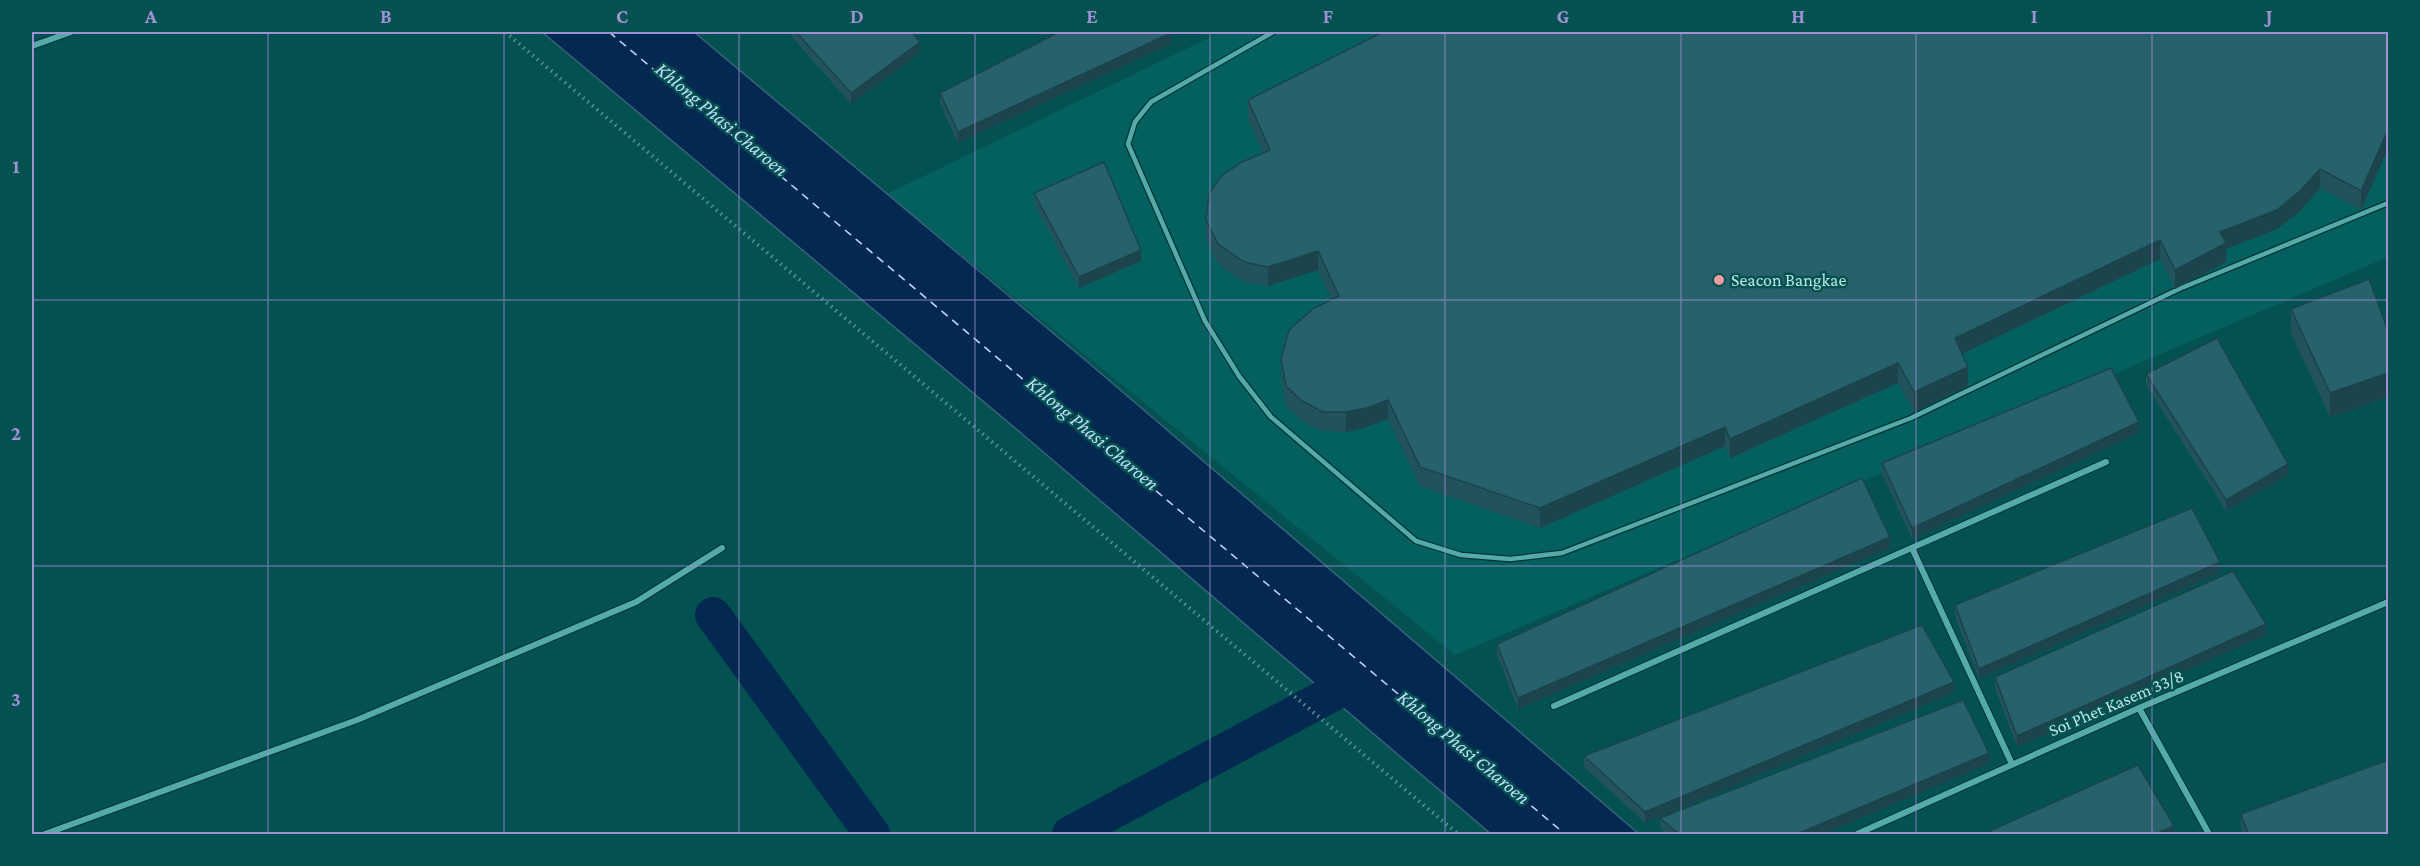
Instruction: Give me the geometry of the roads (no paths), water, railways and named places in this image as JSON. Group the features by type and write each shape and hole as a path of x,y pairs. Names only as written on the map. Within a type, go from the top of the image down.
{"street":[{"path":"32,46 71,32"},
{"path":"1554,706 2106,462"},
{"path":"45,834 368,716 636,602 722,548"},
{"path":"1912,548 2012,764"},
{"name":"Soi Phet Kasem 33/8","path":"1857,834 2139,708 2388,603"},
{"path":"2139,708 2209,834"}],"lane":[{"path":"1273,32 1151,102 1135,122 1128,144 1205,321 1239,376 1271,417 1416,541 1461,555 1510,559 1562,553 1911,418 2179,289 2388,203"}],"water":[{"name":"Khlong Phasi Charoen","path":"542,32 694,32 1090,364 1639,834 1491,834 1021,433"}],"waterway":[{"path":"713,615 872,834"},
{"path":"1070,834 1371,673"}],"place":[{"name":"Seacon Bangkae","path":"1719,280"}]}
